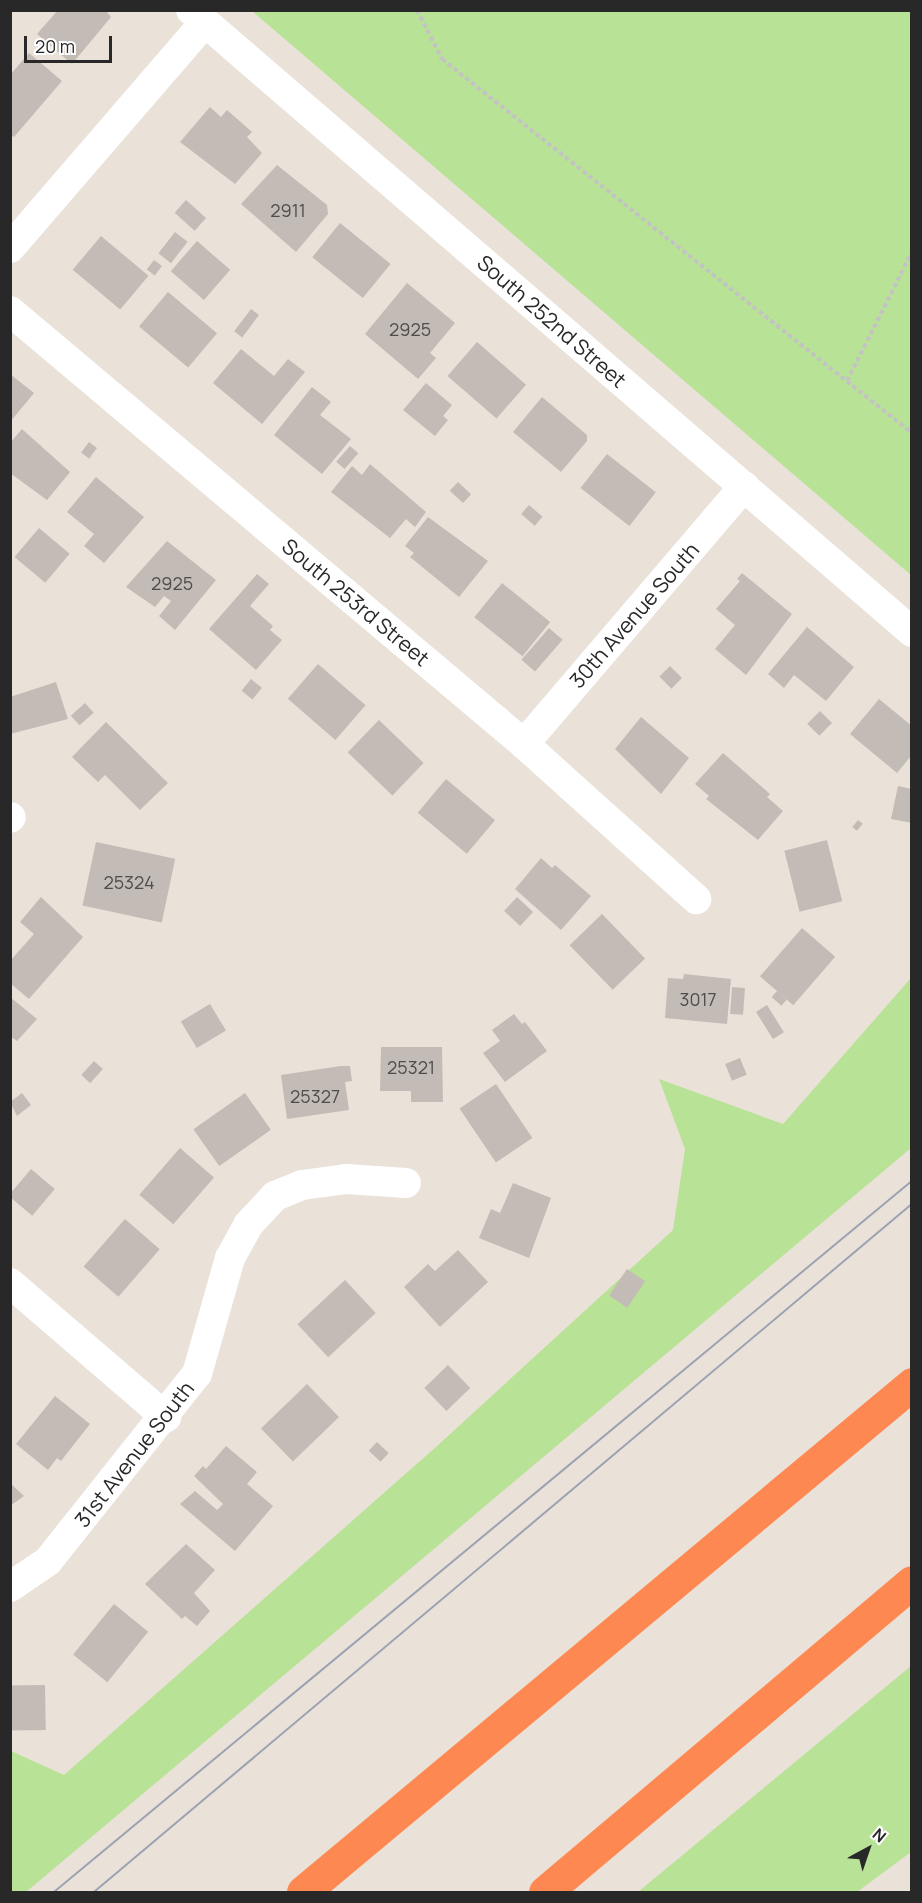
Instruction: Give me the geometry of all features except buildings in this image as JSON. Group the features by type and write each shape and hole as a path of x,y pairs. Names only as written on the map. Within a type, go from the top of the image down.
{"highway":[{"path":"303,1893 912,1384"},
{"path":"545,1893 912,1582"}],"street":[{"path":"10,248 197,17"},
{"name":"South 252nd Street","path":"197,17 912,632"},
{"name":"South 253rd Street","path":"10,311 524,744 696,899"},
{"name":"30th Avenue South","path":"524,744 744,486"},
{"name":"31st Avenue South","path":"10,1587 48,1561 166,1417 197,1374 230,1258 248,1225 275,1196 302,1185 346,1179 406,1184"},
{"path":"10,1283 166,1417"}],"path":[{"path":"417,10 442,59 450,66 912,434"},
{"path":"847,381 912,252"}],"green space":[{"path":"252,11 911,11 911,575"},
{"path":"911,978 911,1148 26,1892 11,1892 11,1751 64,1775 436,1447 673,1230 685,1149 659,1079 783,1124"},
{"path":"911,1666 911,1852 857,1892 638,1892"}],"tram line":[{"path":"54,1892 912,1181"},
{"path":"94,1892 912,1204"}]}
